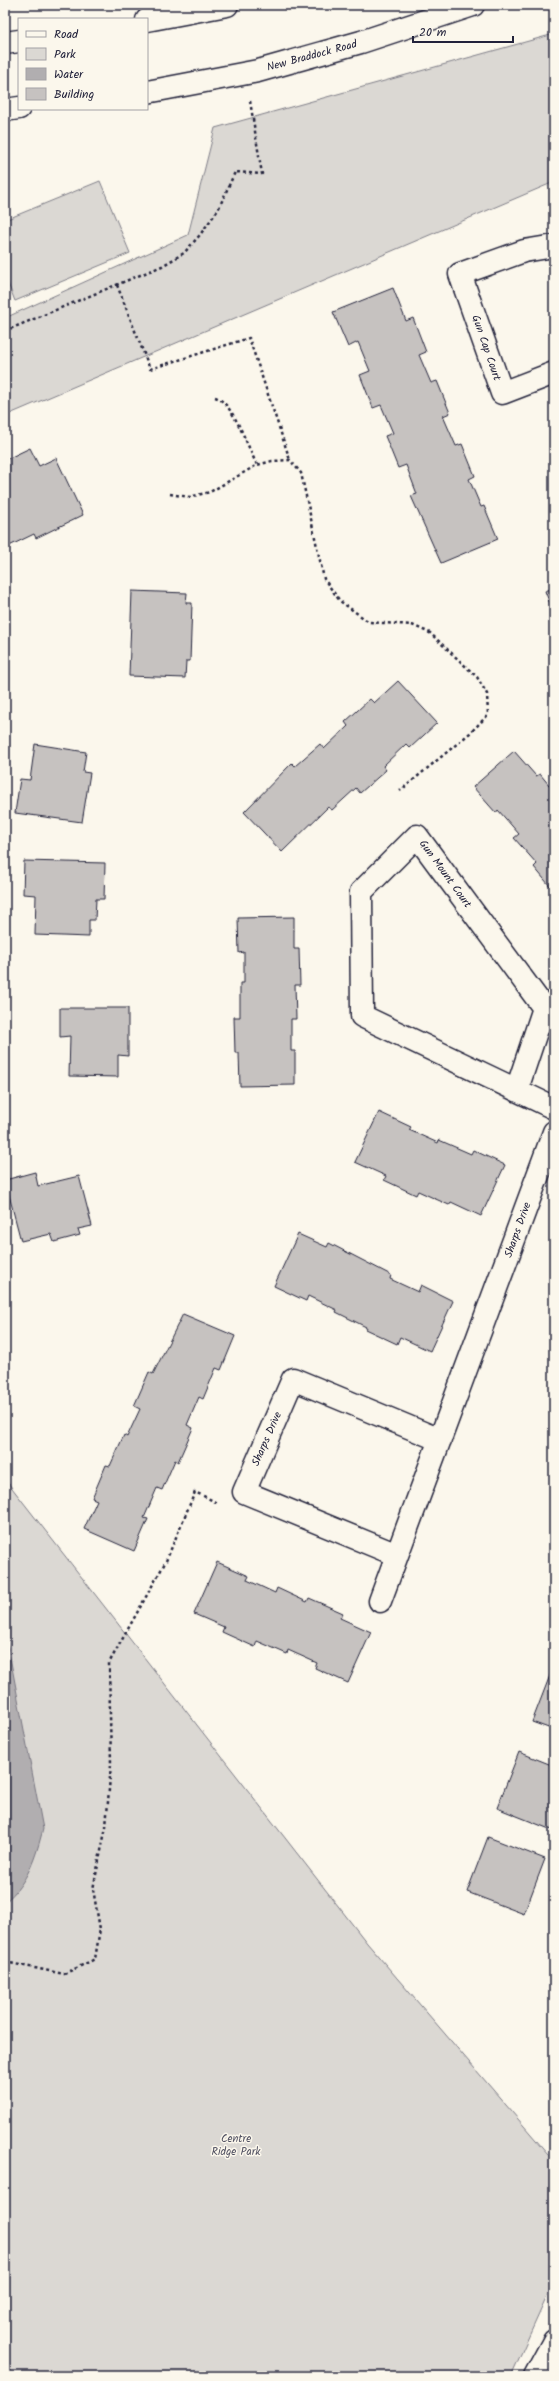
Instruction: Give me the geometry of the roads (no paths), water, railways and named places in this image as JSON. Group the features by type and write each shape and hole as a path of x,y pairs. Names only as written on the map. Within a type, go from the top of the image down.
{"street":[{"path":"148,20 227,5"},
{"name":"New Braddock Road","path":"148,92 246,73 361,42 473,5"},
{"path":"5,42 18,40"},
{"path":"5,110 18,108"},
{"name":"Gun Cap Court","path":"554,246 524,251 460,274 502,393 554,373"},
{"name":"Gun Mount Court","path":"517,1089 544,1008 417,836 361,892 362,1016 554,1108"},
{"name":"Sharps Drive","path":"380,1602 554,1132"},
{"name":"Sharps Drive","path":"397,1555 244,1492 293,1379 440,1440"},
{"path":"535,2376 554,2341"}],"water":[{"path":"5,1631 43,1829 34,1859 25,1878 13,1895 5,1902"}],"park label":[{"name":"Centre Ridge Park","path":"236,2145"}]}
